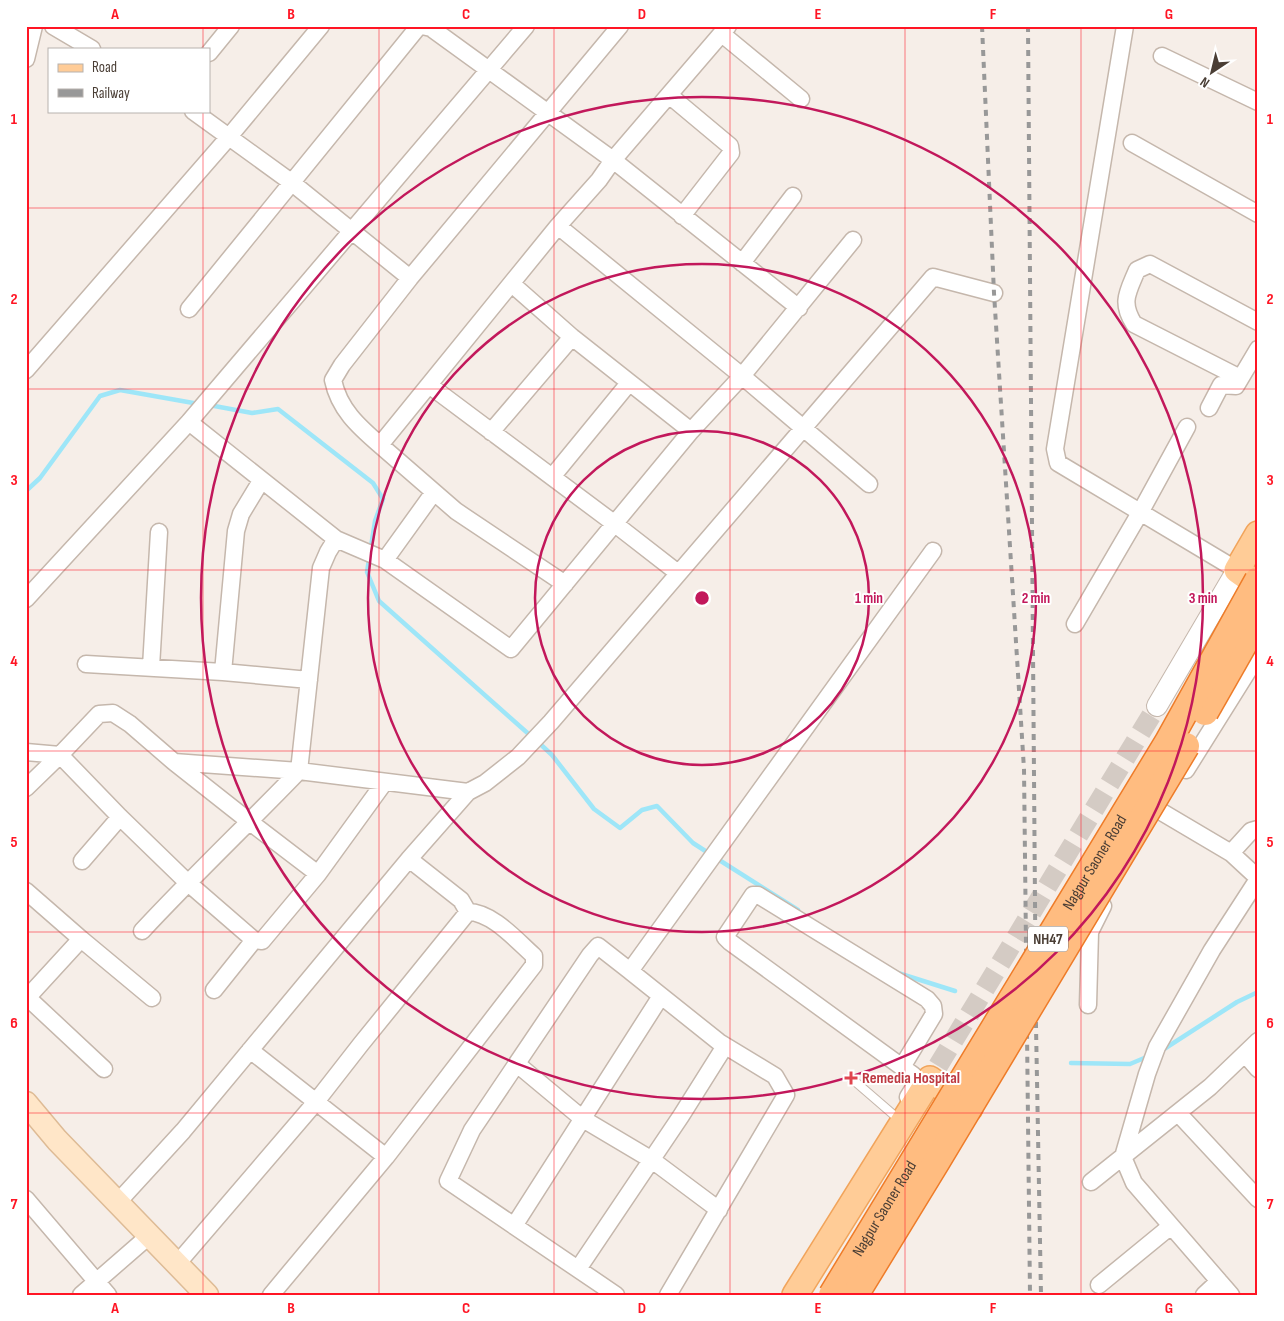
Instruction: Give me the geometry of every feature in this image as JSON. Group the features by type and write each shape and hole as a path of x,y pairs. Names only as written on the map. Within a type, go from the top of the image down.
{"highway":[{"name":"Nagpur Saoner Road","path":"832,1295 1168,742 1247,575"},
{"name":"Nagpur Saoner Road","path":"855,1295 1160,792 1258,619"}],"main road":[{"path":"1258,534 1247,575 1258,585"},
{"path":"795,1295 934,1072 973,1111 974,1119 869,1295"},
{"path":"26,1103 57,1140 207,1295"}],"street":[{"path":"26,59 34,26"},
{"path":"52,26 90,48"},
{"path":"210,52 231,26"},
{"path":"26,370 228,138 321,26"},
{"path":"26,600 189,422 526,26"},
{"path":"565,584 456,511 356,425 336,394 333,380 342,365 410,278 620,26"},
{"path":"1125,26 1055,450 1058,463 1247,575 1158,706"},
{"path":"189,309 291,182 426,27 490,70 613,160 799,308"},
{"path":"380,445 558,226 725,30 801,99"},
{"path":"1162,56 1258,102"},
{"path":"669,95 730,146 731,153 682,216"},
{"path":"194,112 291,182 410,278"},
{"path":"1132,143 1258,214"},
{"path":"742,263 793,196"},
{"path":"558,226 742,376 869,484"},
{"path":"189,422 261,480 344,542 385,560 511,649 691,431 742,376 799,308 853,240"},
{"path":"1240,378 1134,324 1127,312 1126,296 1137,270 1150,264 1258,322"},
{"path":"118,1202 183,1131 409,859 468,792 485,783 518,756 550,722 933,277 994,293"},
{"path":"512,284 572,337 691,431"},
{"path":"491,432 572,337"},
{"path":"1209,408 1221,385 1236,386 1258,349"},
{"path":"552,477 629,383"},
{"path":"429,385 615,524 678,574"},
{"path":"1075,624 1187,428"},
{"path":"223,672 236,531 241,514 261,480"},
{"path":"385,560 434,492"},
{"path":"151,667 159,532"},
{"path":"142,931 187,882 250,822 299,771 321,568 328,552 344,542"},
{"path":"630,971 933,551"},
{"path":"1088,1005 1090,932 1109,894 1258,655"},
{"path":"86,664 223,672 309,680"},
{"path":"26,788 100,714 113,713 130,724 174,762 318,874"},
{"path":"26,752 60,755 187,882 254,940 262,941 318,874 384,783"},
{"path":"174,762 299,771 468,792"},
{"path":"1160,811 1231,853 1258,879 1212,950 1154,1054 1146,1074 1123,1156 1134,1183 1231,1295"},
{"path":"82,861 120,817"},
{"path":"1231,853 1251,831 1258,829"},
{"path":"409,859 461,900 468,912"},
{"path":"26,891 152,998"},
{"path":"880,1159 884,1133 916,1082 916,1078 725,937 753,895 758,895 926,999 934,1006 934,1014 902,1067"},
{"path":"177,1264 315,1103 468,912"},
{"path":"271,1295 386,1158 534,965 534,956 487,916 477,912 468,912"},
{"path":"81,939 27,998 104,1069"},
{"path":"214,990 254,940"},
{"path":"616,1295 448,1181 472,1130 598,946 725,1046 775,1076 786,1096 668,1295"},
{"path":"514,1226 661,996"},
{"path":"1091,1182 1210,1087 1258,1041"},
{"path":"578,1269 652,1160 725,1046"},
{"path":"250,1050 386,1158"},
{"path":"1245,1054 1258,1069"},
{"path":"517,1064 583,1119 652,1160 719,1210"},
{"path":"1178,1112 1258,1199"},
{"path":"26,1199 108,1295"},
{"path":"1099,1285 1171,1226"},
{"path":"81,1295 150,1235"},
{"path":"1204,1295 1219,1281"}],"lane":[{"path":"852,1078 896,1116"}],"waterway":[{"path":"26,491 40,478 100,396 120,390 199,404"},
{"path":"209,405 252,413 278,409 373,483 383,499 375,521 367,572 379,601 532,737"},
{"path":"538,742 552,755 594,809 620,828 642,810 657,806 693,843 710,854"},
{"path":"716,858 798,910"},
{"path":"898,973 955,991"},
{"path":"1161,1051 1237,1002 1258,992"},
{"path":"1071,1063 1130,1064 1149,1056"}],"tunnel":[{"path":"938,1066 1157,706"}],"railway":[{"path":"982,26 994,293 1024,769 1030,1295"},
{"path":"1028,26 1036,1026 1041,1295"}],"place":[{"name":"Remedia Hospital","path":"851,1078"}]}
